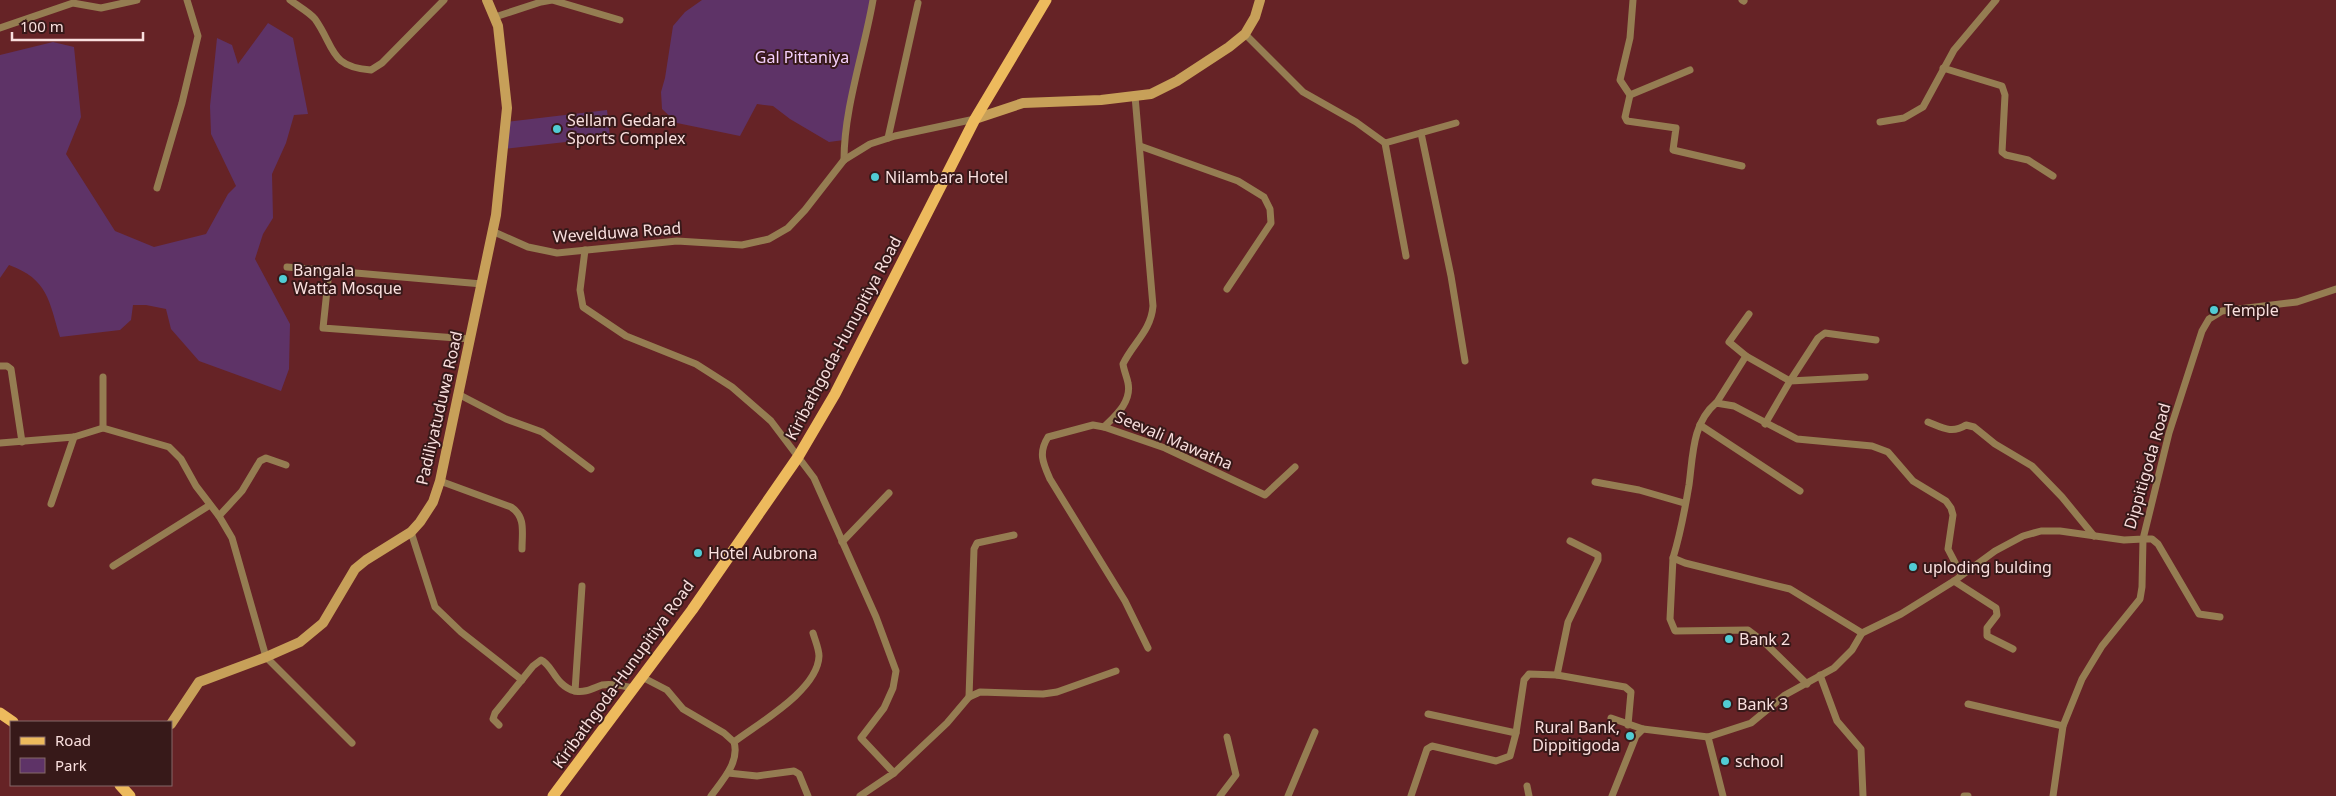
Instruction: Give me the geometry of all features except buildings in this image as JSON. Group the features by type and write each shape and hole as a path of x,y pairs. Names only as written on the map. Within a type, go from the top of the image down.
{"main road":[{"name":"Kiribathgoda-Hunupitiya Road","path":"553,796 642,677 798,457 835,394 975,119 1046,0"},
{"path":"0,713 12,721"}],"street":[{"path":"0,28 73,3 101,8 137,0"},
{"path":"157,188 198,36 187,0"},
{"path":"290,0 314,18 328,46 344,64 371,70 382,63 444,0"},
{"name":"Padiliyatuduwa Road","path":"172,722 199,682 266,658 311,634 323,623 355,569 411,532 427,512 440,481 496,215 507,108 503,59 495,17 487,0"},
{"path":"495,17 552,0 620,20"},
{"path":"844,160 844,134 866,41 873,0"},
{"path":"975,119 1023,103 1150,94 1177,82 1229,48 1245,34 1255,17 1260,0"},
{"path":"1633,0 1630,38 1620,80 1630,95 1625,117 1627,121 1676,128 1673,150 1742,166"},
{"path":"1880,122 1904,118 1923,107 1942,68 1976,21 1996,0"},
{"path":"888,138 918,3"},
{"path":"1245,34 1302,92 1356,122 1385,144 1406,256"},
{"path":"1942,68 2002,86 2005,95 2002,152 2006,155 2028,160 2052,176"},
{"path":"1630,95 1690,70"},
{"name":"Seevali Mawatha","path":"1135,96 1153,314 1145,332 1134,345 1123,364 1128,384 1128,396 1117,414 1104,428 1165,448 1265,495 1295,467"},
{"name":"Wevelduwa Road","path":"492,231 538,249 557,253 677,241 742,245 768,239 788,228 805,210 844,160 870,144 888,138 975,119"},
{"path":"1385,144 1456,123"},
{"path":"1421,133 1451,276 1466,361"},
{"path":"1140,146 1238,181 1264,197 1270,209 1270,223 1227,289"},
{"path":"585,250 580,290 583,307 626,336 696,364 732,387 771,421 814,478 884,634 896,671 893,688 884,708 861,738 894,773"},
{"path":"287,267 482,284"},
{"path":"329,271 323,328 470,338"},
{"name":"Dippitigoda Road","path":"1862,633 1901,614 1954,581 1995,550 2023,536 2040,531 2060,530 2124,540 2143,539 2169,433 2202,331 2209,319 2222,311 2297,302 2336,289"},
{"path":"1749,314 1729,342 1746,356 1790,381 1865,377"},
{"path":"1765,424 1818,338 1825,334 1876,340"},
{"path":"1746,356 1717,402 1708,411 1695,438 1673,558 1670,619 1675,631 1748,630 1764,642 1806,684"},
{"path":"0,366 7,366 11,369 22,442"},
{"path":"103,428 104,377"},
{"path":"458,394 506,419 542,432 591,469"},
{"path":"1717,402 1734,406 1797,440 1872,446 1888,452 1913,481 1946,501 1951,508 1953,515 1948,549 1961,574"},
{"path":"1928,422 1950,431 1957,431 1966,425 1974,427 1995,444 2032,466 2062,497 2094,536"},
{"path":"1104,428 1093,424 1048,437 1042,446 1041,459 1050,480 1125,601 1148,648"},
{"path":"1700,425 1800,491"},
{"path":"0,443 74,436 103,428 169,447 181,460 196,486 219,516 232,538 266,658 352,743"},
{"path":"51,504 74,436"},
{"path":"219,516 242,491 260,460 266,458 286,465"},
{"path":"440,481 511,507 519,512 522,517 522,549"},
{"path":"1596,482 1640,490 1684,503"},
{"path":"842,542 889,492"},
{"path":"114,566 210,505"},
{"path":"411,532 435,607 456,627 522,680"},
{"path":"969,697 974,549 977,544 1014,535"},
{"path":"2053,796 2063,726 2082,679 2102,646 2140,599 2143,539 2152,540 2158,544 2199,614 2220,617"},
{"path":"1557,675 1568,622 1598,560 1598,555 1570,542"},
{"path":"1611,718 1643,729 1708,738 1734,730 1751,723 1785,695 1839,664 1852,650 1862,633 1790,589 1685,563 1673,558"},
{"path":"1954,581 1996,608 1998,615 1988,628 1988,636 2013,649"},
{"path":"575,691 582,586"},
{"path":"734,742 807,686 816,668 819,655 813,633"},
{"path":"499,725 492,717 541,660 547,663 558,681 575,691 585,692 611,684 633,688"},
{"path":"860,796 894,773 928,742 969,697 980,692 1043,694 1057,692 1116,671"},
{"path":"1411,796 1426,749 1432,746 1496,762 1510,756 1516,733 1524,680 1528,674 1557,675 1625,687 1630,690 1628,725"},
{"path":"1820,675 1837,721 1860,749 1863,796"},
{"path":"642,677 667,690 683,709 724,733 734,742 736,748 734,758 728,772 711,796"},
{"path":"1968,704 2063,726"},
{"path":"1428,714 1516,733"},
{"path":"1612,796 1636,736 1643,729"},
{"path":"1288,796 1314,732"},
{"path":"1220,796 1236,775 1227,738"},
{"path":"1708,738 1722,796"},
{"path":"728,772 757,776 794,771 799,774 808,796"},
{"path":"1527,786 1529,796"}],"green space":[{"name":"Gal Pittaniya","path":"702,0 872,0 844,140 829,142 790,119 773,106 757,104 740,136 677,123 662,109 661,92 673,26 685,12"},
{"path":"268,23 293,38 308,114 294,115 286,143 272,174 273,218 263,234 255,259 290,324 289,369 281,391 199,361 171,329 166,309 146,305 133,305 131,320 120,330 60,337 45,293 32,277 9,265 0,278 0,55 53,42 74,47 81,117 66,154 115,231 154,247 206,234 228,194 236,186 211,134 210,106 217,38 232,45 238,64"},
{"name":"Sellam Gedara Sports Complex","path":"607,110 610,137 503,149 506,122"}],"place":[{"name":"Sellam Gedara Sports Complex","path":"557,129"},
{"name":"Nilambara Hotel","path":"875,177"},
{"name":"Bangala Watta Mosque","path":"283,279"},
{"name":"Temple","path":"2214,310"},
{"name":"Hotel Aubrona","path":"698,553"},
{"name":"uploding bulding","path":"1913,567"},
{"name":"Bank 2","path":"1729,639"},
{"name":"Bank 3","path":"1727,704"},
{"name":"Rural Bank, Dippitigoda","path":"1630,736"},
{"name":"school","path":"1725,761"}]}
